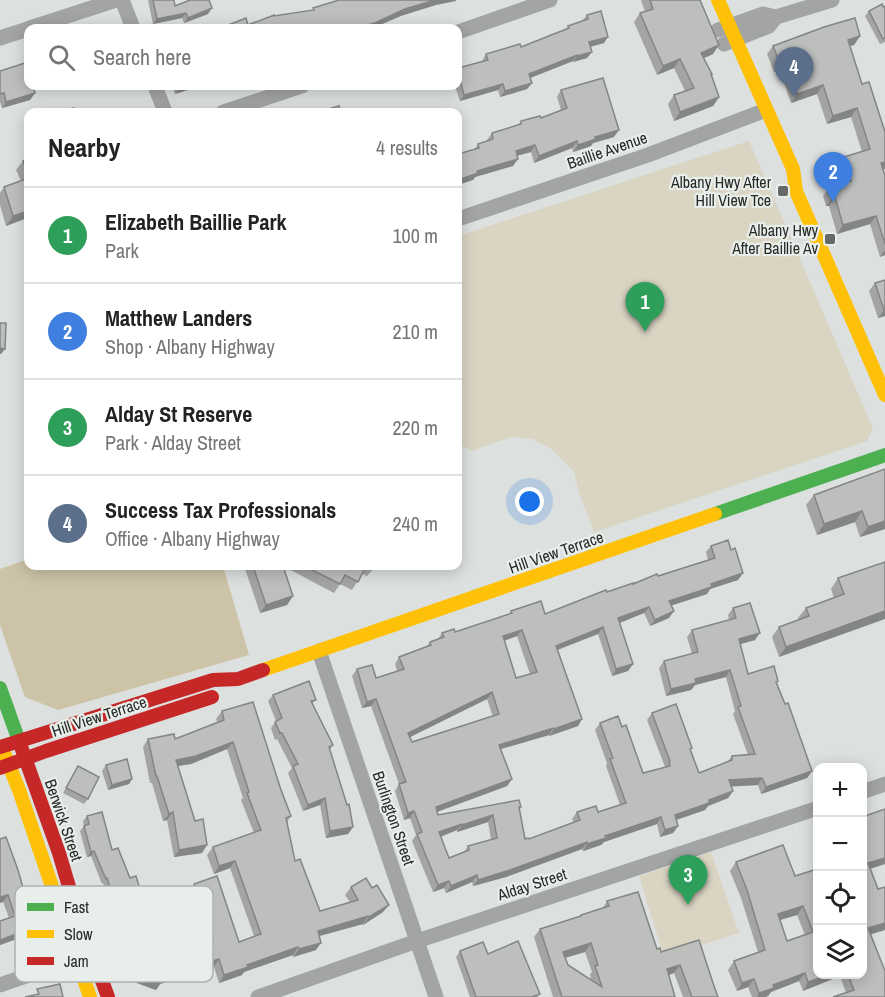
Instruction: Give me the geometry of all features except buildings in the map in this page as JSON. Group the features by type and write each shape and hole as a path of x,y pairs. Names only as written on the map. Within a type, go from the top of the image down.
{"main road":[{"path":"705,0 727,35 761,112 793,169 796,191 885,395"},
{"path":"718,0 727,35"},
{"name":"Hill View Terrace","path":"1,744 19,741 213,680 238,679 885,455"},
{"name":"Hill View Terrace","path":"4,766 224,693 238,679"},
{"name":"Berwick Street","path":"0,688 69,886"},
{"name":"Berwick Street","path":"1,744 4,766 26,810 52,886"},
{"name":"Berwick Street","path":"84,982 90,997"},
{"name":"Berwick Street","path":"102,982 108,997"}],"street":[{"path":"44,24 116,0"},
{"path":"122,0 131,24"},
{"path":"462,31 550,0"},
{"path":"727,35 763,14 776,17 832,0"},
{"path":"0,39 24,31"},
{"path":"157,90 163,108"},
{"path":"235,108 290,90"},
{"name":"Baillie Avenue","path":"462,218 648,155 761,112"},
{"name":"Burlington Street","path":"319,651 436,997"},
{"path":"867,790 885,784"},
{"name":"Alday Street","path":"258,997 417,941 813,810"},
{"path":"0,985 15,980"}],"shaded area":[{"path":"749,141 873,428 867,441 594,532 579,493 574,472 551,449 533,439 511,437 472,451 462,446 462,235"},
{"path":"24,560 24,570 224,570 249,655 58,710 25,697 0,625 0,569"},
{"path":"711,852 739,933 664,957 639,876"}],"traffic: fast":[{"path":"715,514 885,455"},
{"path":"0,688 19,741"}],"traffic: slow":[{"path":"718,0 793,169 796,191 885,395"},
{"path":"263,670 715,514"},
{"path":"2,748 52,886"},
{"path":"85,982 90,997"}],"traffic: jam":[{"path":"0,747 213,680 238,679 263,670"},
{"path":"0,768 212,697"},
{"path":"19,741 69,886"},
{"path":"102,982 108,997"}],"place":[{"name":"Success Tax Professionals","path":"794,97"},
{"name":"Albany Hwy After Hill View Tce","path":"783,191"},
{"name":"Matthew Landers","path":"833,202"},
{"name":"Albany Hwy After Baillie Av","path":"830,239"},
{"name":"Elizabeth Baillie Park","path":"645,332"},
{"name":"Alday St Reserve","path":"688,905"}]}
